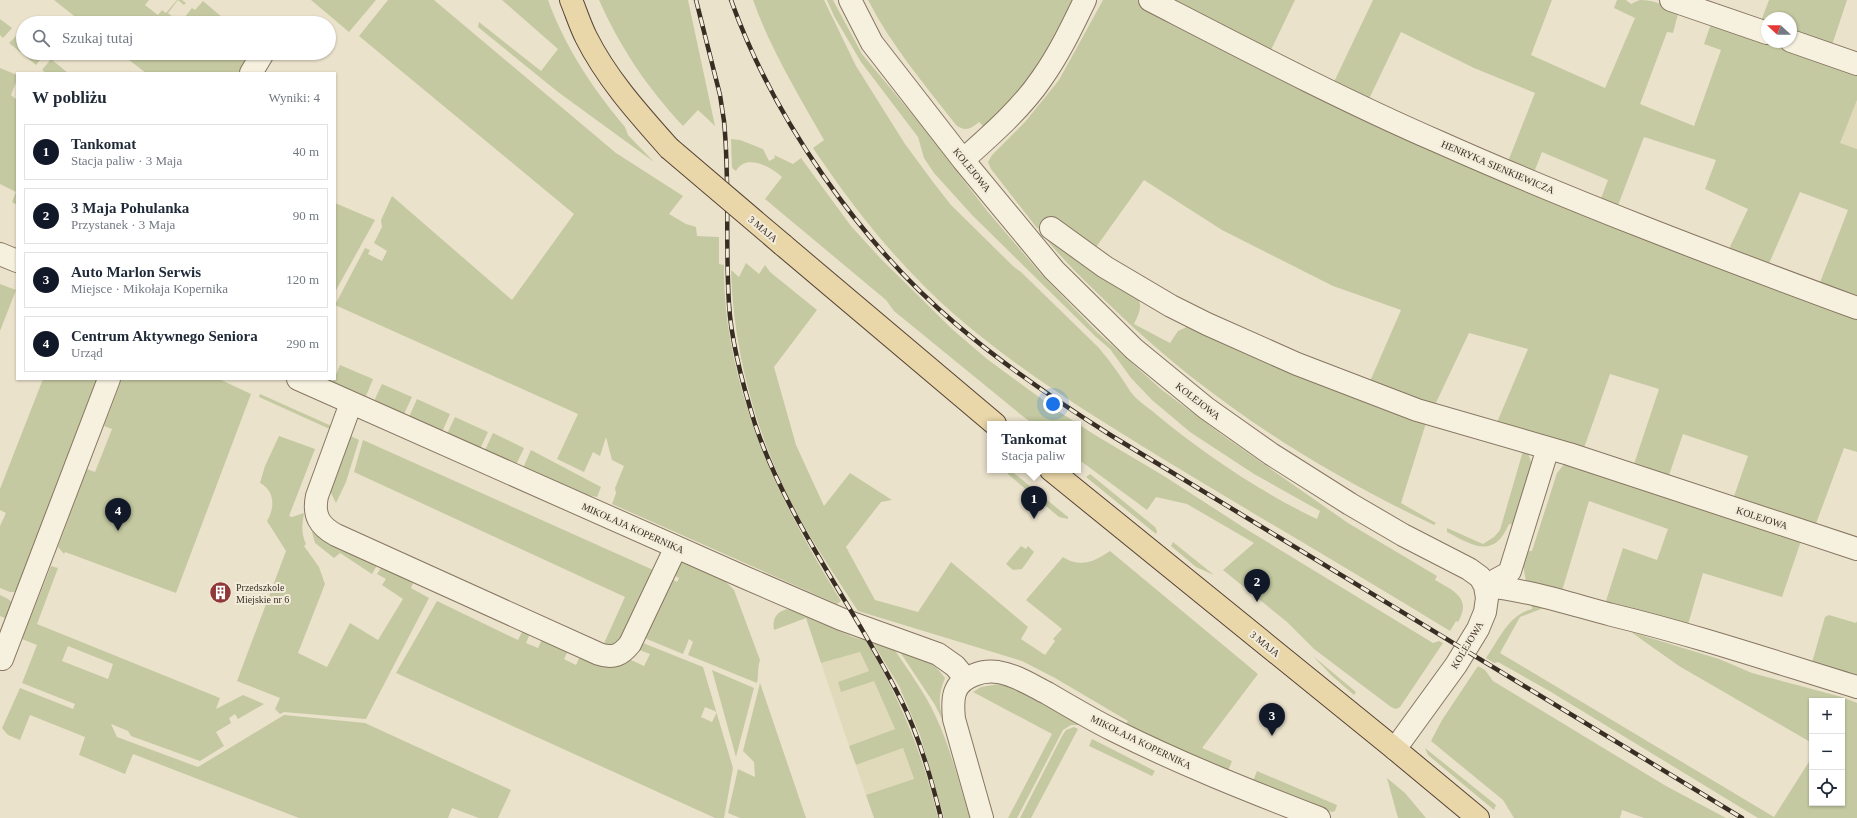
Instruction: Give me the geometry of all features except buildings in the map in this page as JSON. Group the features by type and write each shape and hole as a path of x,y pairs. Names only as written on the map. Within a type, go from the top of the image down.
{"main road":[{"name":"3 MAJA","path":"571,0 586,37 604,68 616,86 668,148 991,421"},
{"name":"3 MAJA","path":"1055,473 1478,818"}],"street":[{"name":"KOLEJOWA","path":"850,0 872,43 963,160 1054,270 1134,349 1206,408 1270,454 1350,504 1403,535 1469,569 1480,577 1485,586 1487,598 1485,612 1478,629 1456,665 1395,749"},
{"path":"963,160 997,128 1029,95 1041,80 1057,55 1085,0"},
{"name":"HENRYKA SIENKIEWICZA","path":"1150,0 1320,87 1439,143 1681,242 1857,308"},
{"path":"1671,0 1761,31"},
{"path":"1797,43 1857,64"},
{"path":"252,72 259,60"},
{"name":"KOLEJOWA","path":"1051,228 1087,254 1166,303 1241,340 1297,364 1396,403 1548,448 1857,549"},
{"path":"0,254 16,261"},
{"path":"0,658 2,659 109,380"},
{"name":"MIKOŁAJA KOPERNIKA","path":"300,380 841,619 938,654 955,666 965,678 980,673 997,672 1019,678 1111,729 1168,758 1215,778 1319,818"},
{"path":"351,403 317,496 315,508 316,516 323,526 336,534 599,654 616,656 624,651 630,644 676,547"},
{"path":"1485,586 1510,571 1548,448"},
{"path":"1485,586 1508,588 1553,598 1671,629 1857,687"},
{"path":"965,678 957,687 952,703 954,719 982,818"}],"shaded area":[{"path":"1857,100 1857,149 1839,143"},
{"path":"860,652 869,671 838,682 841,691 874,680 895,729 849,746 821,663"},
{"path":"903,748 914,780 866,795 856,765"}],"green space":[{"path":"54,0 149,0 145,5 158,15 162,10 166,13 178,0 168,13 172,16 74,16"},
{"path":"178,0 182,0 186,3 184,5"},
{"path":"311,0 376,0 349,32 336,21 336,16 330,16"},
{"path":"388,0 434,0 616,153 683,196 669,214 686,224 696,227 697,236 719,237 719,264 724,265 728,326 735,363 756,435 786,503 803,536 841,601 837,604 612,504 616,493 615,488 624,466 612,460 606,437 600,456 593,452 584,472 557,459 578,414 336,305 365,248 370,250 368,254 382,261 387,251 374,243 382,227 381,220 392,196 512,300 574,214 359,36"},
{"path":"502,0 548,0 571,51 591,83 625,127 628,135 654,162 558,92 478,27 479,22 541,71 558,49"},
{"path":"599,0 688,0 715,126 698,110 683,126 646,82 636,67 616,35"},
{"path":"753,0 824,0 856,66 905,144 951,205 1098,347 1139,401 1175,430 1234,472 1296,509 1317,519 1320,511 1254,474 1190,432 1152,400 1131,378 1110,349 972,215 934,173 924,158 918,137 861,62 834,16 827,0 833,0 862,54 917,120 988,212 1041,274 1097,332 1162,390 1225,437 1348,523 1437,576 1435,580 1449,588 1459,596 1462,601 1462,614 1458,622 1456,621 1450,631 1178,468 1063,396 981,337 955,315 915,277 878,236 813,148 824,140 777,54"},
{"path":"868,0 1073,0 1046,52 1033,72 1006,106 984,127 979,122 971,128 965,129 956,125 909,64 887,33"},
{"path":"1103,0 1137,0 1207,36 1857,315 1857,452 1844,448 1814,529 1732,502 1748,456 1683,434 1667,481 1632,470 1659,389 1610,374 1584,448 1495,427 1528,349 1469,333 1433,409 1368,386 1401,310 1333,286 1222,230 1144,180 1094,250 1052,222 1040,229 1037,228 991,169 988,162 992,155 1025,122 1059,80"},
{"path":"1159,0 1295,0 1270,52"},
{"path":"1373,0 1552,0 1531,55 1605,88 1635,18 1614,8 1617,0 1626,0 1631,4 1640,0 1660,4 1670,8 1678,14 1673,33 1667,32 1640,104 1694,126 1721,50 1704,44 1712,21 1761,40 1761,48 1794,48 1857,70 1857,100 1840,143 1857,149 1857,303 1819,285 1848,210 1800,192 1768,266 1728,251 1748,209 1705,189 1716,160 1644,137 1617,208 1600,201 1608,180 1542,152 1533,175 1507,164 1535,93 1474,68 1401,32 1368,101 1333,84"},
{"path":"1769,0 1847,0 1832,45 1797,33 1797,12 1764,12"},
{"path":"203,1 221,16 186,16 192,8 195,10"},
{"path":"0,19 12,28 3,38 0,35"},
{"path":"16,36 16,49 9,43"},
{"path":"30,60 40,60 36,65"},
{"path":"50,60 52,60 67,72 45,72 42,70"},
{"path":"129,60 245,60 239,72 145,72"},
{"path":"0,68 16,75 16,82 11,95 16,99 16,192 0,184"},
{"path":"731,139 740,140 763,149 769,161 775,158 774,155 793,164 801,158 851,226 881,259 952,329 987,359 1073,421 1029,421 894,311 886,300 765,199 782,177 772,169 752,162 740,166 736,171 732,168"},
{"path":"16,192 16,204 12,202"},
{"path":"336,203 375,220 336,290"},
{"path":"1048,232 1137,296 1140,307 1139,314 1134,324 1170,343 1178,331 1189,326 1527,451 1532,464 1514,525 1509,524 1503,535 1489,546 1474,545 1447,532 1447,528 1483,544 1494,537 1500,530 1523,451 1426,423 1401,503 1436,523 1434,525 1349,481 1267,432 1228,405 1190,376 1118,313 1060,255 1043,235"},
{"path":"746,263 759,274 765,265 770,272 817,310 774,367 796,445 824,506 850,473 892,500 881,502 846,547 875,600 918,612 951,562 1028,627 1021,639 1045,655 1055,641 1053,639 1062,629 1026,600 1063,557 1081,563 1093,561 1110,551 1258,674 1202,748 1232,761 1228,771 1125,725 1128,721 1055,678 1022,661 858,611 816,546 793,506 768,450 758,421 742,361 736,331 733,300 731,270 739,277"},
{"path":"0,284 16,290 0,331"},
{"path":"340,365 373,379 366,396 333,382 334,380 336,380 336,375"},
{"path":"43,380 100,380 19,592 10,592 0,588 0,526 6,513 0,510 0,489"},
{"path":"122,380 221,380 251,394 176,593 65,552 64,554 58,547 87,469 95,472 112,429 104,426"},
{"path":"382,384 412,397 404,414 374,401"},
{"path":"260,394 336,428 334,431 259,397"},
{"path":"417,399 450,414 442,432 409,417"},
{"path":"455,417 488,432 480,449 447,434"},
{"path":"1081,426 1433,643 1439,641 1443,643 1400,707 1396,709 1391,707 1314,649 1287,622 1223,570 1254,543 1187,504 1156,497 1147,510 1081,461"},
{"path":"345,433 359,440 346,482 336,503 328,487"},
{"path":"493,433 524,448 516,465 485,450"},
{"path":"279,436 315,449 289,516 292,517 304,513 302,529 306,544 304,546 319,567 325,584 298,653 327,667 350,623 378,640 403,599 382,585 386,579 377,574 385,562 416,576 411,588 429,598 366,719 284,712 280,714 275,709 280,698 237,681 286,551 267,521 270,516 272,500 269,490 260,483 265,466"},
{"path":"363,440 660,573 620,647 601,650 625,597 354,472"},
{"path":"531,450 601,487 597,497 587,495 523,468"},
{"path":"1565,463 1801,541 1782,597 1703,573 1687,628 1605,604 1623,548 1657,560 1668,529 1589,501 1562,591 1526,582 1523,565 1528,551 1532,551 1557,473"},
{"path":"1007,473 1014,473 1068,517 1068,519 1059,517"},
{"path":"1090,474 1155,527 1157,531 1156,534 1086,477"},
{"path":"311,528 380,560 372,574 340,553 334,558 315,543"},
{"path":"1173,542 1214,575 1196,567 1171,546"},
{"path":"1021,546 1026,549 1028,546 1034,552 1022,569 1013,570 1006,564"},
{"path":"678,559 725,581 734,590 760,660 757,683 688,655 693,642 689,639 683,654 642,637 669,577 677,582 679,578 671,574"},
{"path":"51,566 58,568 37,624 220,698 216,709 243,695 264,704 238,719 235,714 229,718 231,723 216,732 224,746 200,761 131,736 128,731 111,724 117,737 198,767 284,715 365,723 511,790 498,818 479,818 452,808 448,818 299,818 133,754 125,774 79,755 85,737 30,715 20,740 8,735 2,728 20,688 73,709 75,704 22,683 37,645 22,639","holes":["68,646 113,664 108,679 62,661"]},
{"path":"0,595 14,604 7,619 0,616"},
{"path":"437,601 518,640 525,626 532,629 526,643 538,648 544,635 570,647 564,659 576,665 582,652 629,659 644,666 650,654 634,648 638,641 703,667 716,712 705,707 701,717 712,722 717,713 733,768 724,818 715,818 396,673"},
{"path":"1531,602 1549,606 1520,617 1500,653 1774,817 1809,762 1809,806 1845,806 1845,698 1857,703 1857,818 1758,818 1551,692 1498,662 1494,663 1486,658 1510,622 1524,612 1532,609"},
{"path":"789,609 853,637 860,639 858,635 863,635 876,657 908,724 932,793 938,818 874,818 866,795 914,779 903,748 856,765 849,746 895,729 874,681 841,692 838,682 869,671 860,652 821,663 806,618 774,630 774,619 776,616"},
{"path":"1829,615 1856,623 1857,621 1857,680 1811,666 1825,617"},
{"path":"1631,632 1719,659 1752,673 1844,698 1809,698 1809,741 1679,666"},
{"path":"873,643 891,648 896,652 927,699 946,740 970,818 944,818 920,735 899,686"},
{"path":"900,652 913,653 926,659 937,668 945,678 941,690 940,707 945,725 935,705"},
{"path":"1313,656 1356,692 1354,695 1331,675"},
{"path":"1478,666 1485,670 1493,681 1666,786 1726,818 1644,818 1622,810 1620,818 1514,818 1503,800 1431,741 1442,720"},
{"path":"712,670 754,688 736,757"},
{"path":"760,683 806,818 740,818 728,813 738,769 755,777 754,762 743,751"},
{"path":"999,684 1019,689 1081,725 1071,725 1063,730 1017,818 1008,818 1052,734 973,692 981,687"},
{"path":"1074,727 1078,729 1031,818 1020,818 1062,736 1066,730"},
{"path":"1092,739 1155,771 1152,776 1089,746"},
{"path":"1425,748 1496,805 1494,810 1428,755"},
{"path":"1257,771 1337,805 1335,811 1332,812 1255,783 1253,781"},
{"path":"1387,778 1405,793 1426,818 1398,818"}],"railway":[{"path":"696,0 720,95 724,121 727,166 728,281 730,318 742,380 755,424 785,496 803,530 863,630 907,712 924,756 941,818"},
{"path":"731,0 749,45 771,89 796,133 854,218 887,257 921,293 975,340 1032,383 1112,436 1742,818"}],"place":[{"name":"Tankomat","path":"1034,519"},
{"name":"Centrum Aktywnego Seniora","path":"118,531"},
{"name":"Przedszkole Miejskie nr 6","path":"221,593"},
{"name":"3 Maja Pohulanka","path":"1257,602"},
{"name":"Auto Marlon Serwis","path":"1272,736"}]}
